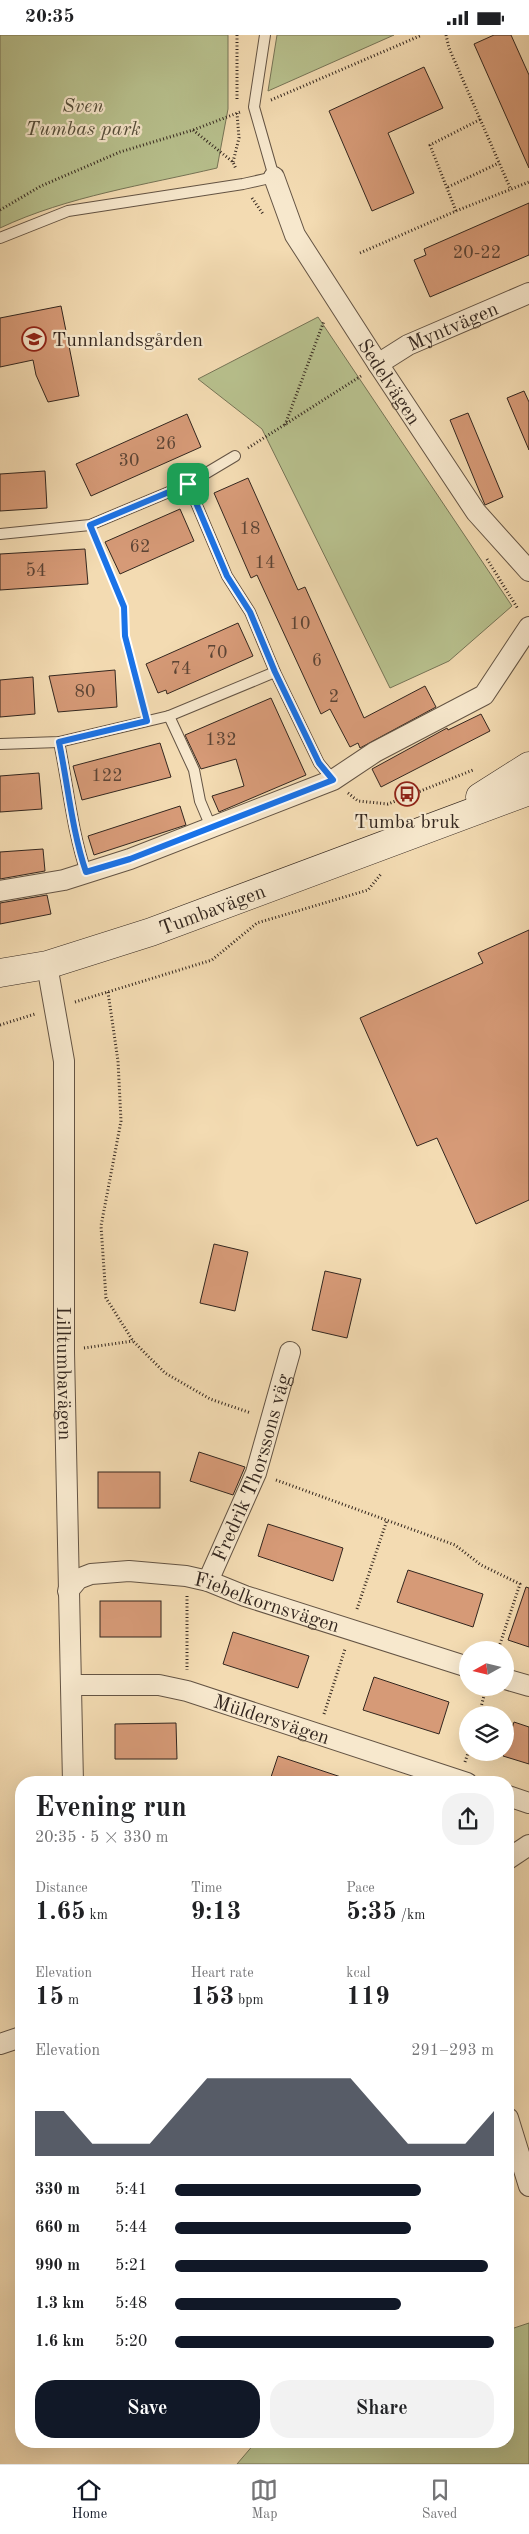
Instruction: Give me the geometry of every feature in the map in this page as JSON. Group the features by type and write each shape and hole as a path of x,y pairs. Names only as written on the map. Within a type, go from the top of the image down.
{"main road":[{"name":"Tumbavägen","path":"421,832 529,767"},
{"name":"Tumbavägen","path":"0,973 47,965 151,932 529,791"}],"street":[{"name":"Sedelvägen","path":"274,177 295,235 378,364 476,513 529,571"},
{"name":"Myntvägen","path":"378,364 408,345 529,293"},
{"path":"0,891 64,880 130,859 333,780 375,752 484,695 529,627"},
{"name":"Lilltumbavägen","path":"47,965 64,1061 64,1351 73,1776"},
{"name":"Fredrik Thorssons väg","path":"208,1581 256,1473 290,1352"},
{"name":"Fiebelkornsvägen","path":"68,1591 78,1579 91,1573 129,1571 186,1576 208,1581 245,1596 459,1664"},
{"path":"514,1682 529,1686"},
{"name":"Müldersvägen","path":"72,1685 159,1685 187,1691 446,1776"},
{"path":"514,1798 529,1803"},
{"path":"514,1855 529,1845"},
{"path":"0,2044 15,2039"},
{"path":"514,2137 529,2186"}],"lane":[{"path":"0,238 68,211 243,184 274,177 254,107 265,35"},
{"path":"0,533 90,525 188,484 235,456"},
{"path":"188,484 227,576 250,612 275,672 319,763 333,780"},
{"path":"0,744 59,742 168,716 275,672"},
{"path":"168,716 194,770 200,801 211,827"},
{"path":"59,742 73,809 76,841 86,872"}],"path":[{"path":"233,162 239,138 237,113 237,35"},
{"path":"0,210 41,186 120,152 193,130 254,107 422,35"},
{"path":"446,35 449,48 511,190"},
{"path":"456,211 430,145 481,119"},
{"path":"193,130 233,162 243,184"},
{"path":"448,187 499,163"},
{"path":"360,253 456,211 529,182"},
{"path":"285,425 324,320"},
{"path":"235,456 378,364"},
{"path":"90,525 124,607 125,636 147,721"},
{"path":"333,780 358,801 388,804 482,765"},
{"path":"0,1025 212,960 257,923 368,890 385,869"},
{"path":"108,992 118,1061 121,1121 101,1226 106,1298 133,1341 165,1373 210,1399 270,1420"},
{"path":"64,1351 133,1341"},
{"path":"256,1473 455,1545 481,1565 520,1584 501,1641"},
{"path":"186,1576 187,1691"}],"green space":[{"name":"Sven Tumbas park","path":"0,35 228,35 228,109 217,168 80,199 0,228"},
{"path":"277,35 394,35 268,91"},
{"path":"318,317 512,606 449,661 390,688 262,429 198,379"},
{"path":"529,2323 529,2464 237,2464 251,2448 514,2448 514,2328"}],"building":[{"path":"494,35 511,35 529,75 529,168 474,44"},
{"path":"424,67 443,108 388,133 414,193 372,211 329,111"},
{"path":"529,203 529,255 430,297 414,260 426,255 424,249"},
{"name":"Tunnlandsgården","path":"61,306 79,396 48,402 36,375 33,360 0,367 0,318"},
{"path":"524,391 529,402 529,450 507,398"},
{"path":"468,413 503,497 485,505 450,420"},
{"path":"187,414 201,447 91,496 76,464"},
{"path":"45,471 47,508 0,511 0,474"},
{"path":"248,478 298,590 305,587 364,718 425,686 436,707 360,748 358,743 350,747 330,709 321,714 257,575 251,578 214,493"},
{"path":"180,509 194,541 120,574 105,542"},
{"path":"85,549 88,584 0,590 0,554"},
{"path":"238,623 253,656 167,694 166,690 158,693 146,664"},
{"path":"115,670 117,707 58,712 49,676"},
{"path":"33,677 35,714 0,717 0,680"},
{"path":"271,698 306,775 219,812 212,796 244,786 236,759 201,769 185,735"},
{"path":"481,714 490,731 381,787 372,769 447,728 448,730"},
{"path":"160,743 171,777 82,800 73,766"},
{"path":"39,773 42,809 0,812 0,776"},
{"path":"180,806 186,825 94,855 88,836"},
{"path":"43,849 45,871 0,879 0,852"},
{"path":"47,895 51,914 0,924 0,903"},
{"path":"529,930 529,1200 476,1224 437,1138 417,1146 360,1018 483,963 478,953"},
{"path":"214,1244 248,1252 235,1311 200,1303"},
{"path":"325,1271 361,1279 347,1338 312,1330"},
{"path":"199,1452 245,1467 233,1495 190,1481"},
{"path":"98,1472 160,1472 160,1508 98,1508"},
{"path":"268,1524 343,1548 333,1581 258,1556"},
{"path":"408,1570 483,1594 473,1627 397,1602"},
{"path":"526,1587 529,1588 529,1647 508,1640"},
{"path":"100,1601 161,1601 161,1637 100,1637"},
{"path":"233,1632 309,1656 298,1688 223,1664"},
{"path":"374,1677 449,1702 439,1734 363,1710"},
{"path":"514,1722 529,1727 529,1764 514,1759"},
{"path":"176,1723 177,1759 115,1759 115,1724"},
{"path":"278,1756 338,1776 271,1776"}],"place":[{"name":"Tunnlandsgården","path":"34,339"},
{"name":"Tumba bruk","path":"407,794"}],"route":[{"path":"188,484 227,576 250,612 275,672 319,763 333,780 130,859 86,872 76,841 73,809 59,742 147,721 125,636 124,607 90,525 188,484"}]}
